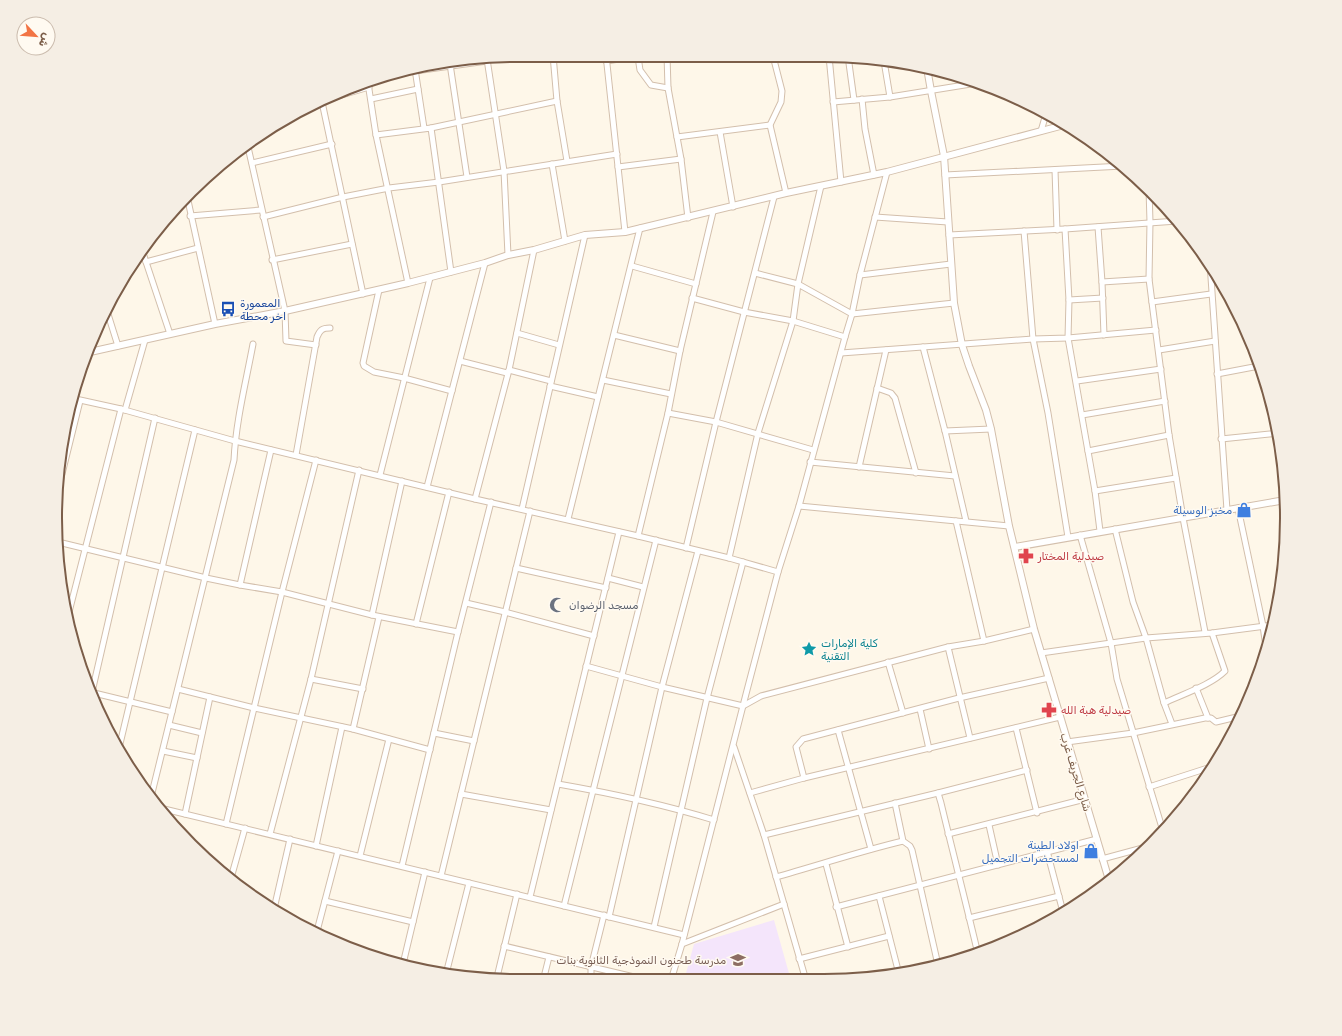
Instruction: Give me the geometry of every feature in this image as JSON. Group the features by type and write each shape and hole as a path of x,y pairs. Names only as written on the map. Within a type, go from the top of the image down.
{"street":[{"path":"554,62 557,101 567,161"},
{"path":"606,62 624,232"},
{"path":"639,62 640,70 651,85 668,88"},
{"path":"667,62 668,88 681,159 688,218"},
{"path":"775,62 782,91 781,102 770,125 786,194"},
{"path":"830,62 841,182"},
{"path":"487,63 494,115 504,172 508,255"},
{"path":"849,63 854,100"},
{"path":"885,66 890,97"},
{"path":"450,67 467,178"},
{"path":"416,74 424,128"},
{"name":"شارع الجريف غرب","path":"928,75 944,156 954,303 962,345 986,410 1009,526 1034,629 1108,875"},
{"path":"833,102 890,97 967,85"},
{"path":"368,87 376,135 408,283"},
{"path":"370,99 418,89"},
{"path":"862,99 865,129 874,174"},
{"path":"376,135 430,128 557,101"},
{"path":"323,106 363,294"},
{"path":"1041,131 1045,119"},
{"path":"677,137 770,125"},
{"path":"94,351 215,324 363,294 430,278 584,235 624,232 887,172 1058,127"},
{"path":"430,128 451,272"},
{"path":"720,132 733,207"},
{"path":"252,163 332,144"},
{"path":"249,150 272,260 285,311 286,341 316,344"},
{"path":"263,217 343,197 388,188 467,178 617,154"},
{"path":"618,167 681,159"},
{"path":"552,164 565,240"},
{"path":"945,175 1115,166"},
{"path":"1055,170 1057,230"},
{"path":"673,974 682,944 778,572 799,506 813,450 841,353 844,337 852,314 860,275 887,172"},
{"path":"729,558 758,433 793,321 798,284 821,186"},
{"path":"686,548 716,422 774,197"},
{"path":"1149,199 1149,279 1169,436 1205,632"},
{"path":"188,204 215,324"},
{"path":"190,216 261,210"},
{"path":"638,536 668,413 680,351 713,212"},
{"path":"875,217 948,222"},
{"path":"949,235 1057,230 1170,221"},
{"path":"1098,227 1104,335"},
{"path":"568,519 632,266 640,228"},
{"path":"1065,229 1068,338 1077,381 1100,531"},
{"path":"1024,231 1033,339 1048,413 1068,537"},
{"path":"522,509 584,235"},
{"path":"272,260 352,244"},
{"path":"146,262 198,248"},
{"path":"475,499 508,372 534,250"},
{"path":"144,257 170,334"},
{"path":"427,487 485,263"},
{"path":"860,275 952,264"},
{"path":"632,266 696,284"},
{"path":"755,274 798,284 852,314 954,303"},
{"path":"1210,277 1227,510"},
{"path":"380,475 430,278"},
{"path":"1102,282 1149,279"},
{"path":"379,290 363,363 364,366 374,372 404,378 452,391"},
{"path":"1152,302 1211,294"},
{"path":"692,298 744,312 793,321 844,337"},
{"path":"1068,300 1103,298"},
{"path":"109,317 118,346"},
{"path":"296,455 317,337 320,331 324,328 330,328"},
{"path":"841,353 1033,339 1068,338 1156,330"},
{"path":"517,333 559,345"},
{"path":"614,335 680,351"},
{"path":"71,606 123,409 145,340"},
{"path":"1159,350 1215,341"},
{"path":"152,791 234,460 235,441 253,344"},
{"path":"923,347 945,431 966,521"},
{"path":"859,467 886,350"},
{"path":"460,361 508,372 598,397"},
{"path":"1217,374 1254,367"},
{"path":"1077,381 1161,369"},
{"path":"603,380 671,394"},
{"path":"878,388 891,393 895,398 916,473"},
{"path":"66,457 80,401 123,409 271,450 360,470 475,499 656,540 778,572"},
{"path":"1082,415 1165,401"},
{"path":"668,413 716,422 813,450"},
{"path":"93,682 155,418"},
{"path":"945,431 990,429"},
{"path":"121,741 195,430"},
{"path":"1221,439 1272,434"},
{"path":"1088,451 1169,436"},
{"path":"240,585 271,450"},
{"path":"226,824 282,592 316,460"},
{"path":"810,462 955,476"},
{"path":"270,834 311,679 360,470"},
{"path":"1095,491 1176,478"},
{"path":"372,615 402,481"},
{"path":"416,624 449,492"},
{"path":"1015,546 1279,501"},
{"path":"402,866 491,502"},
{"path":"799,506 1009,526"},
{"path":"1238,508 1264,635"},
{"path":"441,876 530,511"},
{"path":"956,520 984,641"},
{"path":"1115,529 1133,602 1146,638 1164,703 1172,724"},
{"path":"530,897 619,532"},
{"path":"1080,534 1111,643 1117,679 1161,825"},
{"path":"564,906 656,540"},
{"path":"63,543 206,578 282,592 379,617 458,632"},
{"path":"591,974 591,967 607,916 637,799 662,687 698,551"},
{"path":"654,927 708,698 743,562"},
{"path":"516,568 606,588"},
{"path":"608,578 643,587"},
{"path":"466,603 594,636"},
{"path":"353,729 379,617"},
{"path":"1041,653 1146,638 1205,632 1212,633 1266,626"},
{"path":"586,666 662,687 743,706 761,696 888,662 948,647 984,641 1034,629"},
{"path":"1164,703 1220,676 1224,671 1212,633"},
{"path":"948,647 959,698 970,738"},
{"path":"888,662 903,713"},
{"path":"804,778 796,746 803,739 959,698 1049,678"},
{"path":"311,679 363,689"},
{"path":"1196,688 1208,718"},
{"path":"178,689 254,708 301,717 342,728 353,729 430,750"},
{"path":"98,695 172,712"},
{"path":"185,814 210,696"},
{"path":"920,709 929,749"},
{"path":"750,793 804,778 1060,717"},
{"path":"1067,742 1133,733 1208,718 1216,722 1234,718"},
{"path":"169,725 202,733"},
{"path":"316,846 342,728"},
{"path":"1016,728 1037,813"},
{"path":"838,730 871,849"},
{"path":"434,733 474,742"},
{"path":"360,856 389,739"},
{"path":"733,746 764,835 804,974"},
{"path":"162,751 196,758"},
{"path":"1149,787 1204,769"},
{"path":"764,835 1027,770"},
{"path":"558,784 637,799 682,810 714,820"},
{"path":"938,793 976,948"},
{"path":"461,794 551,810"},
{"path":"948,834 1037,813 1085,799"},
{"path":"895,803 903,841 910,846 912,850 937,959"},
{"path":"167,810 684,935"},
{"path":"989,825 998,864"},
{"path":"232,874 246,828"},
{"path":"836,907 1097,838"},
{"path":"275,904 290,839"},
{"path":"776,877 903,841"},
{"path":"1102,858 1137,849"},
{"path":"318,928 338,851"},
{"path":"1047,852 1061,907"},
{"path":"826,864 836,907 848,947"},
{"path":"403,959 425,872"},
{"path":"447,968 469,882"},
{"path":"498,973 517,894"},
{"path":"880,896 897,968"},
{"path":"969,918 1058,896"},
{"path":"325,901 413,922"},
{"path":"682,944 784,904"},
{"path":"799,959 889,936"},
{"path":"504,946 619,974"},
{"path":"545,974 549,957"}],"shaded area":[{"name":"مدرسة طحنون النموذجية الثانوية بنات","path":"774,920 789,974 686,974 694,944"}],"place":[{"name":"المعمورة اخر محطة","path":"228,309"},
{"name":"مخبز الوسيلة","path":"1244,510"},
{"name":"صيدلية المختار","path":"1026,556"},
{"name":"مسجد الرضوان","path":"557,605"},
{"name":"كلية الإمارات التقنية","path":"809,649"},
{"name":"صيدلية هبة الله","path":"1049,710"},
{"name":"اولاد الطينة لمستحضرات التجميل","path":"1091,851"},
{"name":"مدرسة طحنون النموذجية الثانوية بنات","path":"738,960"}]}
